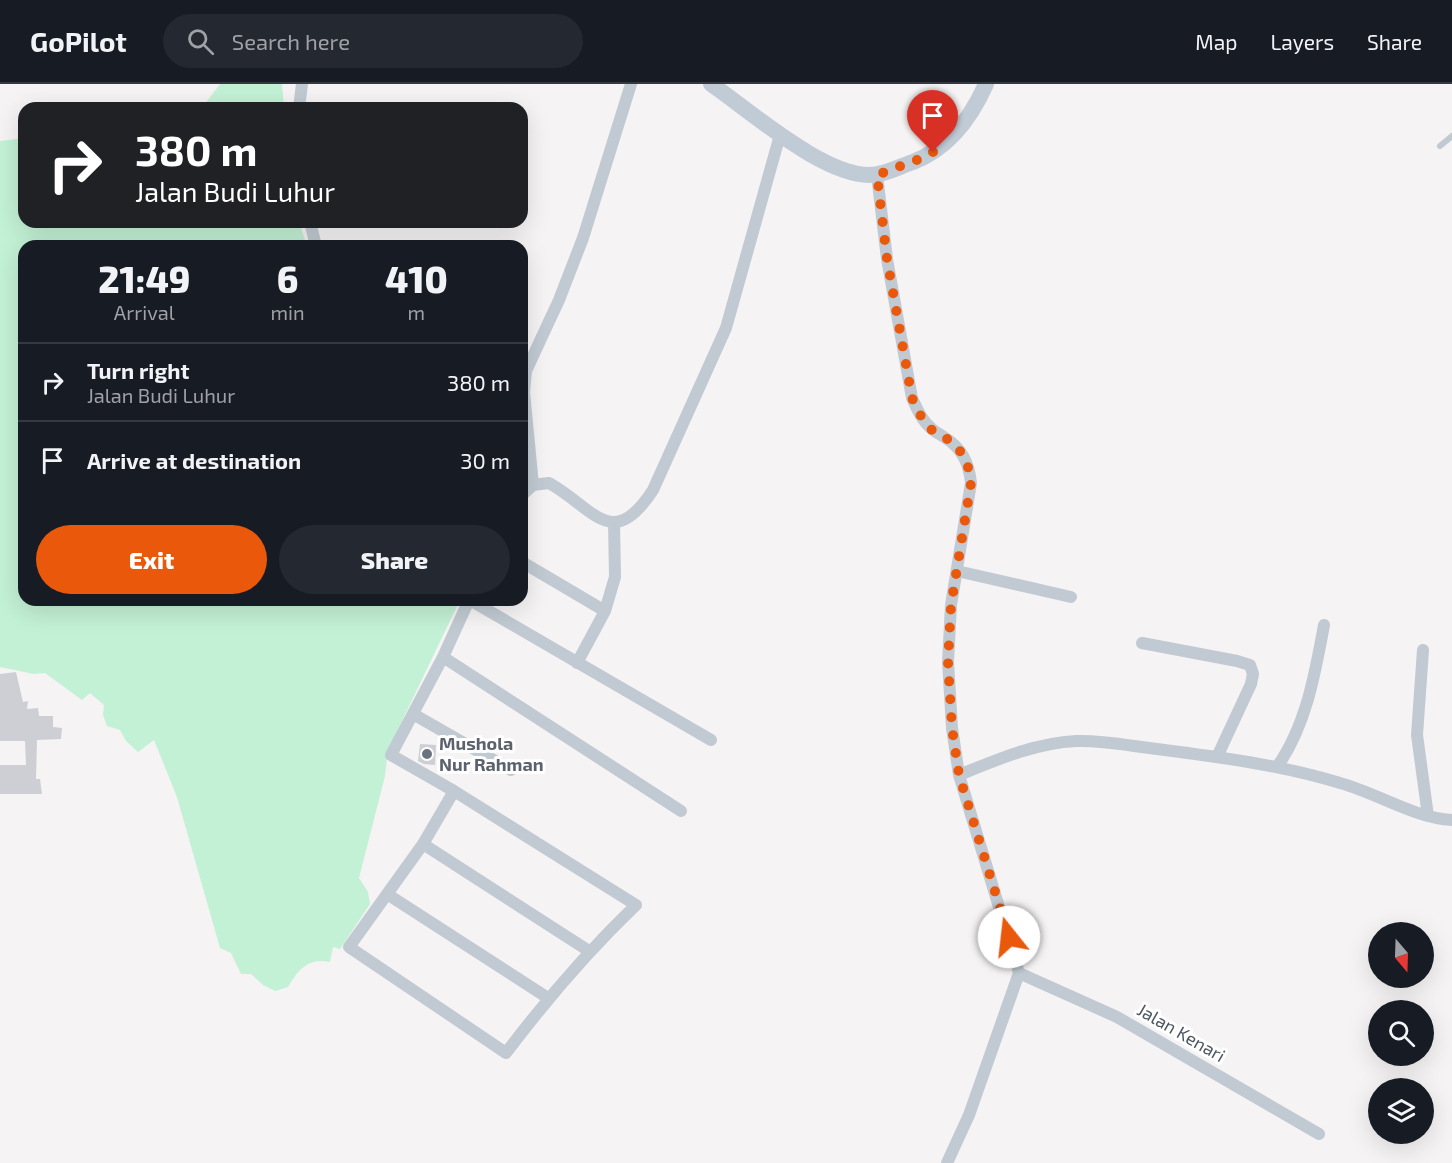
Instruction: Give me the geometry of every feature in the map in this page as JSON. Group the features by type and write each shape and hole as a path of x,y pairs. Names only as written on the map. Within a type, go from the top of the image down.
{"main road":[{"path":"711,84 780,135 812,155 852,173 877,175 922,158 943,145 961,128 986,84"}],"street":[{"path":"300,102 302,84"},
{"path":"528,367 559,300 583,238 631,84"},
{"path":"528,490 533,485 549,483 592,514 614,523 632,518 653,490 726,328 780,135"},
{"path":"877,175 887,259 912,398 919,414 932,429 946,438 967,460 970,470 971,483 951,605 948,662 952,728 959,775 1019,973 969,1115 947,1163"},
{"path":"528,433 533,485"},
{"path":"577,663 605,611 615,577 614,523"},
{"path":"528,566 605,611"},
{"path":"957,571 1071,597"},
{"path":"454,791 423,844 349,947 506,1053 548,998 589,951 636,905 454,791 392,755 443,657 466,606"},
{"path":"479,606 711,740"},
{"path":"1277,767 1298,729 1315,673 1324,625"},
{"path":"1142,643 1250,665 1253,674 1251,684 1217,757"},
{"path":"1423,650 1417,735 1428,816"},
{"path":"443,657 681,811"},
{"path":"414,714 511,770"},
{"path":"959,775 1028,749 1077,741 1217,757 1311,774 1365,790 1428,816 1452,820"},
{"path":"423,844 589,951"},
{"path":"387,894 548,998"},
{"name":"Jalan Kenari","path":"1019,973 1118,1017 1319,1134"}],"lane":[{"path":"1440,146 1452,136"}],"green space":[{"path":"220,84 282,84 284,102 206,102"},
{"path":"18,139 18,228 301,228 305,240 18,240 18,606 457,606 388,750 385,776 359,878 368,892 370,904 340,949 333,947 330,962 316,961 304,966 288,987 275,991 263,985 251,974 241,974 231,953 220,948 177,797 154,740 138,752 126,741 120,730 107,726 103,715 104,705 90,693 82,700 45,673 34,674 0,667 0,141"}],"building":[{"path":"16,672 23,702 28,701 27,709 38,708 39,716 53,716 53,727 62,728 61,739 37,740 36,779 40,779 42,794 0,794 0,765 26,765 25,741 0,741 0,674"},
{"name":"Mushola Nur Rahman","path":"420,744 436,745 435,765 418,761"}],"place":[{"name":"Mushola Nur Rahman","path":"427,754"}],"route":[{"path":"933,152 877,175 880,212 912,398 919,414 932,429 957,448 967,460 970,470 971,483 951,605 948,662 952,728 959,775 1009,937"}]}
